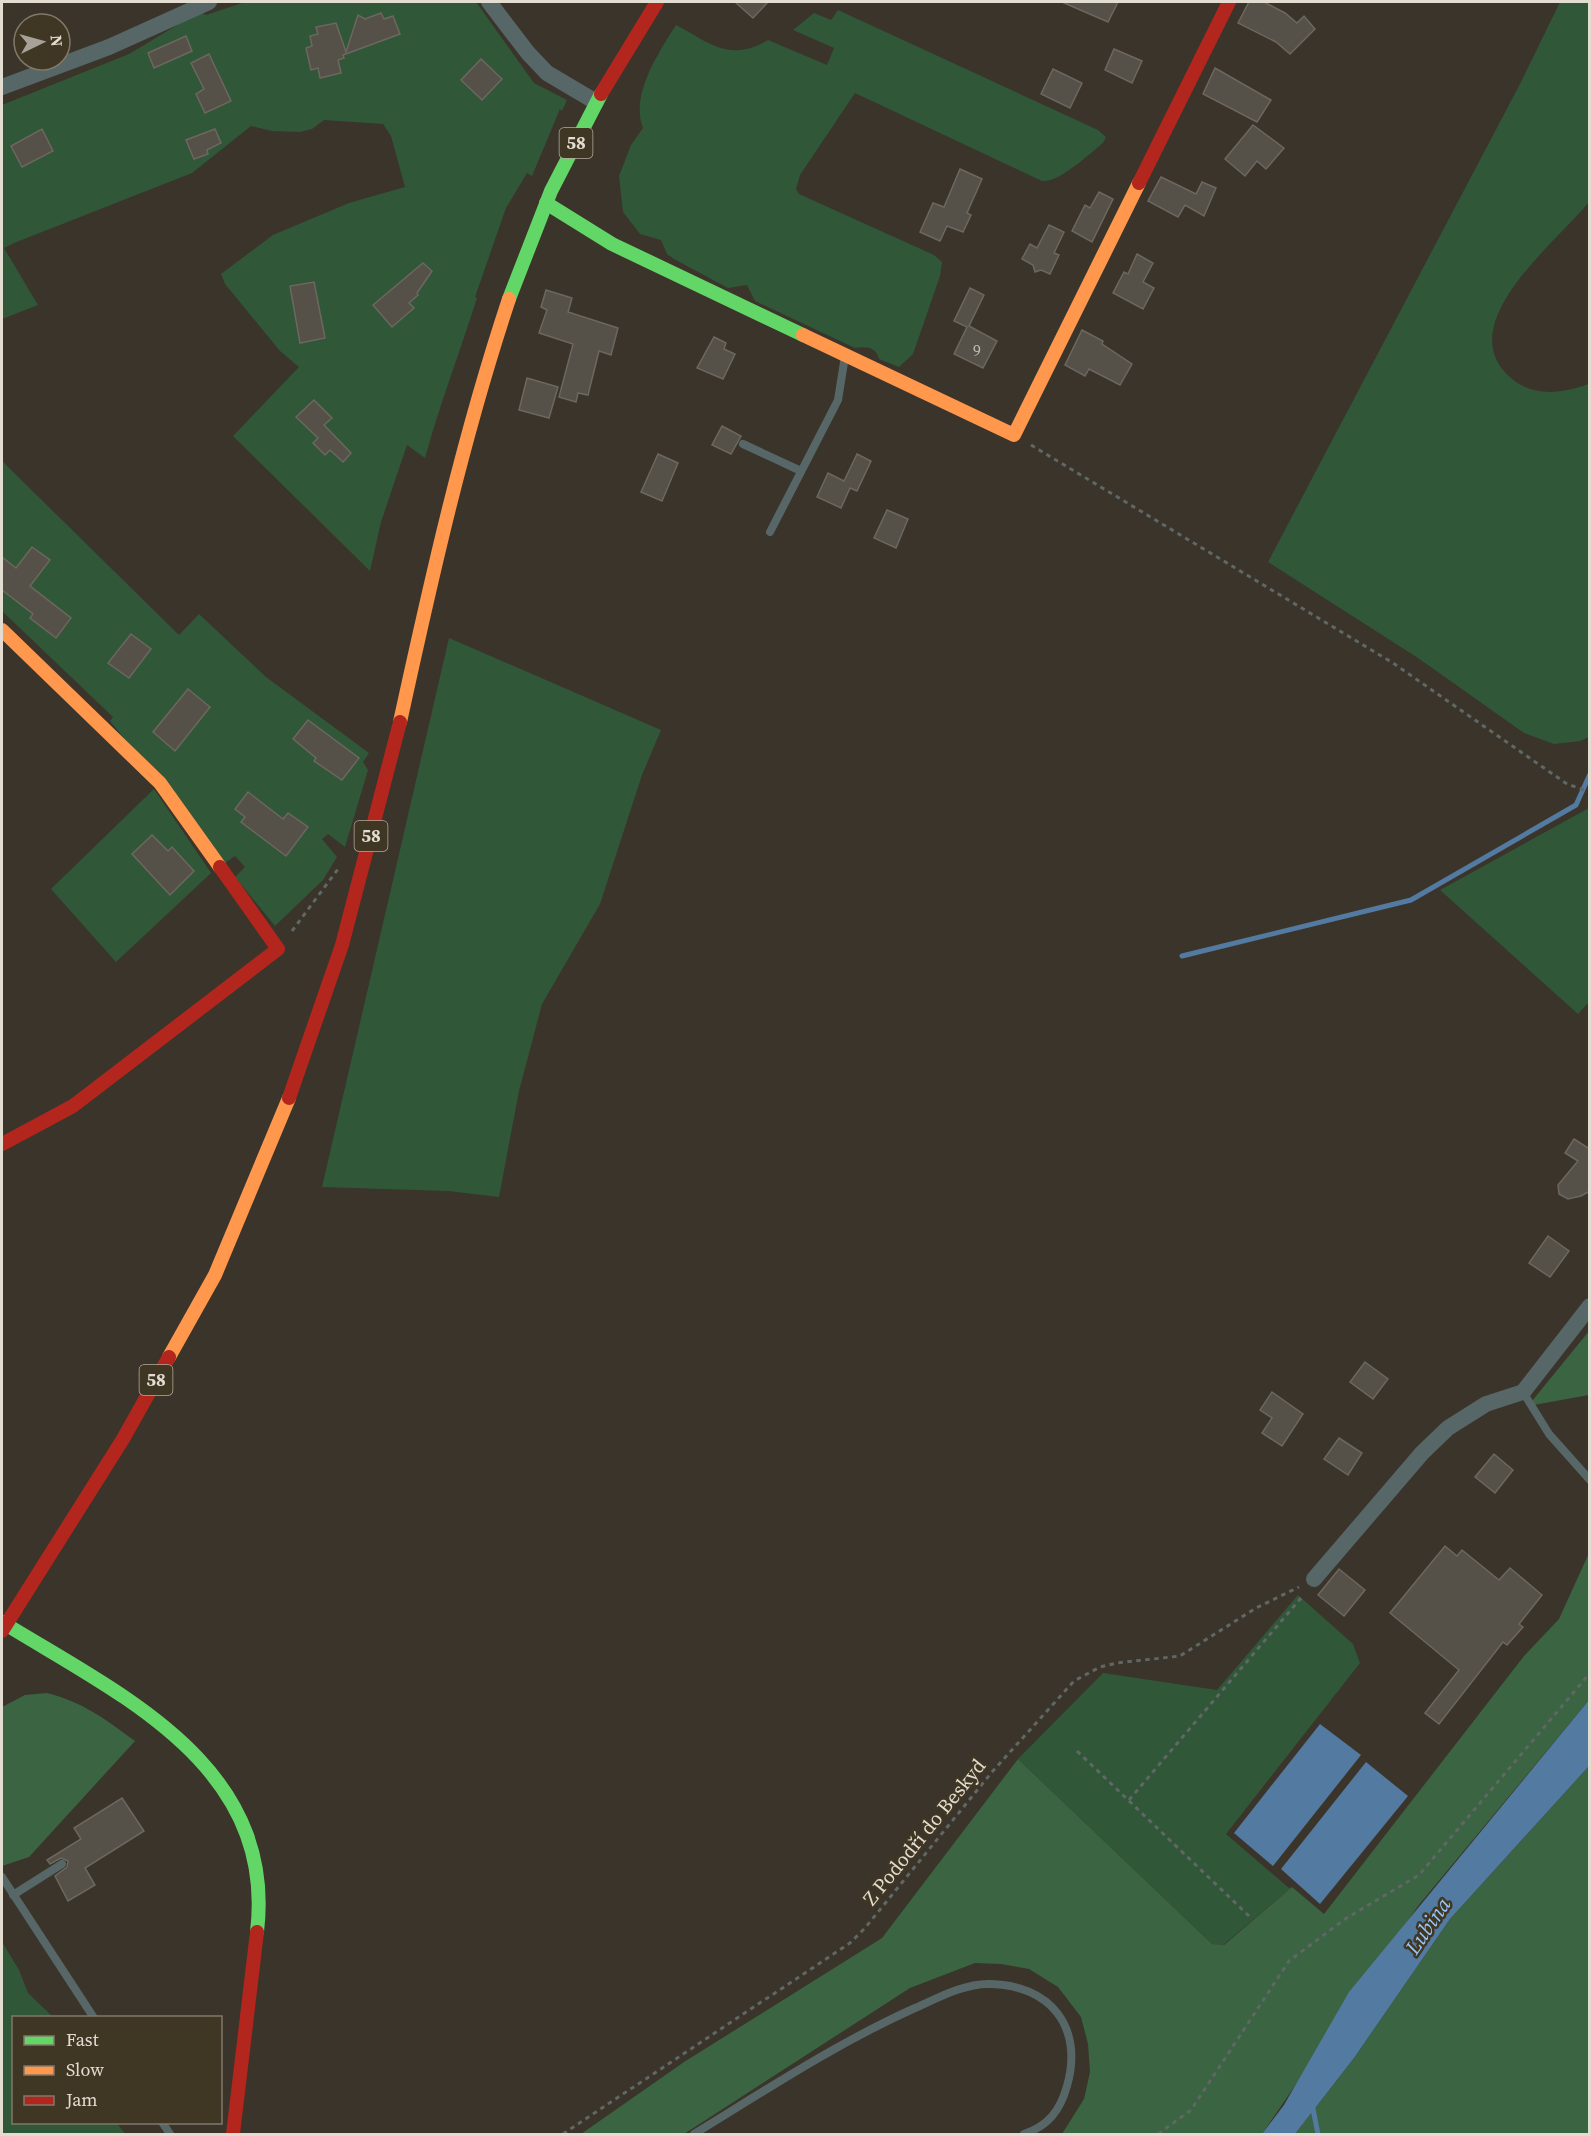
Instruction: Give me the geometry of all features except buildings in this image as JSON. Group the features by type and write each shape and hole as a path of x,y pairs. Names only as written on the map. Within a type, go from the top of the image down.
{"street":[{"path":"2,87 109,47 209,2"},
{"path":"489,2 528,53 547,73 596,102"},
{"name":"58","path":"3,1626 123,1439 215,1275 281,1122 342,945 391,762 423,616 486,367 546,203 596,102 657,2"},
{"path":"546,203 612,244 1014,435 1229,2"},
{"path":"2,630 160,783 278,949 72,1106 2,1144"},
{"path":"1314,1579 1422,1454 1448,1428 1486,1404 1523,1392 1590,1306"},
{"path":"3,1626 154,1716 174,1731 195,1750 218,1778 240,1814 253,1854 259,1891 258,1925 233,2134"}],"lane":[{"path":"770,532 838,400 845,356"},
{"path":"743,444 801,471"},
{"path":"1523,1392 1549,1434 1590,1480"},
{"path":"13,1895 62,1864"},
{"path":"2,1877 93,2016"},
{"path":"693,2134 868,2029 954,1991 987,1984 1025,1990 1040,1997 1063,2021 1071,2038 1071,2073 1059,2107 1044,2125 1024,2134"}],"path":[{"path":"1014,435 1393,663 1567,784 1590,792"},
{"path":"278,949 339,868"},
{"name":"Z Pododří do Beskyd","path":"563,2134 850,1943 865,1928 992,1772 1074,1681 1100,1667 1180,1656 1256,1608 1314,1579"},
{"path":"1129,1800 1301,1598"},
{"path":"1158,2134 1191,2110 1289,1961 1345,1919 1419,1875 1590,1673"},
{"path":"1077,1751 1249,1916"}],"green space":[{"path":"245,2 476,2 534,83 567,100 562,111 560,109 532,176 527,173 506,208 475,297 477,298 425,458 407,445 381,522 370,571 233,436 299,367 280,351 225,284 221,274 273,235 349,203 405,187 391,136 383,124 324,120 312,129 300,132 272,131 251,126 192,173 4,248 38,305 2,319 2,105 129,54 199,12 206,15"},
{"path":"1560,2 1589,2 1589,202 1515,285 1500,310 1493,334 1495,357 1511,378 1529,389 1549,392 1569,390 1589,384 1589,737 1580,741 1554,744 1524,733 1418,658 1268,562 1520,84"},
{"path":"838,10 1098,130 1106,137 1103,143 1065,173 1042,181 855,93 800,175 796,189 799,194 934,255 942,262 940,276 913,354 899,367 879,359 876,352 870,348 855,348 755,301 747,285 728,288 674,259 667,254 661,240 640,234 623,212 619,176 631,145 643,128 640,102 643,88 648,74 676,25 720,48 742,50 755,47 768,40 827,65 834,48 793,30 814,13 831,20"},
{"path":"2,461 179,635 199,614 266,677 369,753 363,762 368,770 345,847 328,834 322,839 337,857 323,880 275,926 235,877 245,867 235,856 225,863 110,721 113,717 2,611"},
{"path":"449,638 661,730 642,775 600,904 542,1004 519,1091 499,1197 448,1191 322,1187"},
{"path":"154,789 211,873 116,962 51,889"},
{"path":"1589,808 1589,1002 1578,1014 1440,890"},
{"path":"1589,1331 1589,1395 1528,1406"},
{"path":"1589,1553 1589,1700 1418,1906 1262,2134 1062,2134 1084,2099 1090,2072 1088,2044 1081,2017 1058,1987 1029,1969 1001,1964 975,1963 910,1988 684,2134 581,2134 684,2062 882,1938 1018,1759 1212,1944 1224,1945 1292,1887 1324,1914 1524,1656 1559,1619"},
{"path":"1298,1595 1353,1644 1360,1663 1226,1834 1289,1888 1292,1887 1223,1945 1212,1944 1018,1759 1103,1673 1217,1690"},
{"path":"47,1693 83,1706 135,1741 29,1857 2,1866 2,1707 25,1695"},
{"path":"1589,1766 1589,2134 1295,2134 1354,2058 1450,1919"},
{"path":"2,1942 19,1970 28,1993 52,2016 12,2016 12,2124 118,2124 125,2134 2,2134"}],"water":[{"name":"Lubina","path":"1589,1700 1589,1766 1450,1919 1354,2058 1295,2134 1262,2134 1284,2105 1349,1992"},
{"path":"1320,1724 1361,1755 1273,1866 1234,1833"},
{"path":"1366,1762 1408,1796 1320,1904 1281,1869"}],"waterway":[{"path":"1182,956 1411,900 1576,805 1590,774"},
{"path":"1312,2104 1318,2134"}],"traffic: fast":[{"path":"509,299 551,191 601,94"},
{"path":"546,203 612,244 803,335"},
{"path":"2,1622 140,1708 181,1742 216,1780 242,1823 257,1874 257,1932"}],"traffic: slow":[{"path":"803,335 1014,435 1139,183"},
{"path":"400,722 462,456 509,299"},
{"path":"2,630 160,783 220,867"},
{"path":"169,1357 215,1275 289,1098"}],"traffic: jam":[{"path":"601,94 657,2"},
{"path":"1139,183 1229,2"},
{"path":"289,1098 342,945 400,722"},
{"path":"2,1144 73,1106 278,949 220,867"},
{"path":"2,1631 123,1439 169,1357"},
{"path":"233,2134 257,1932"}]}
